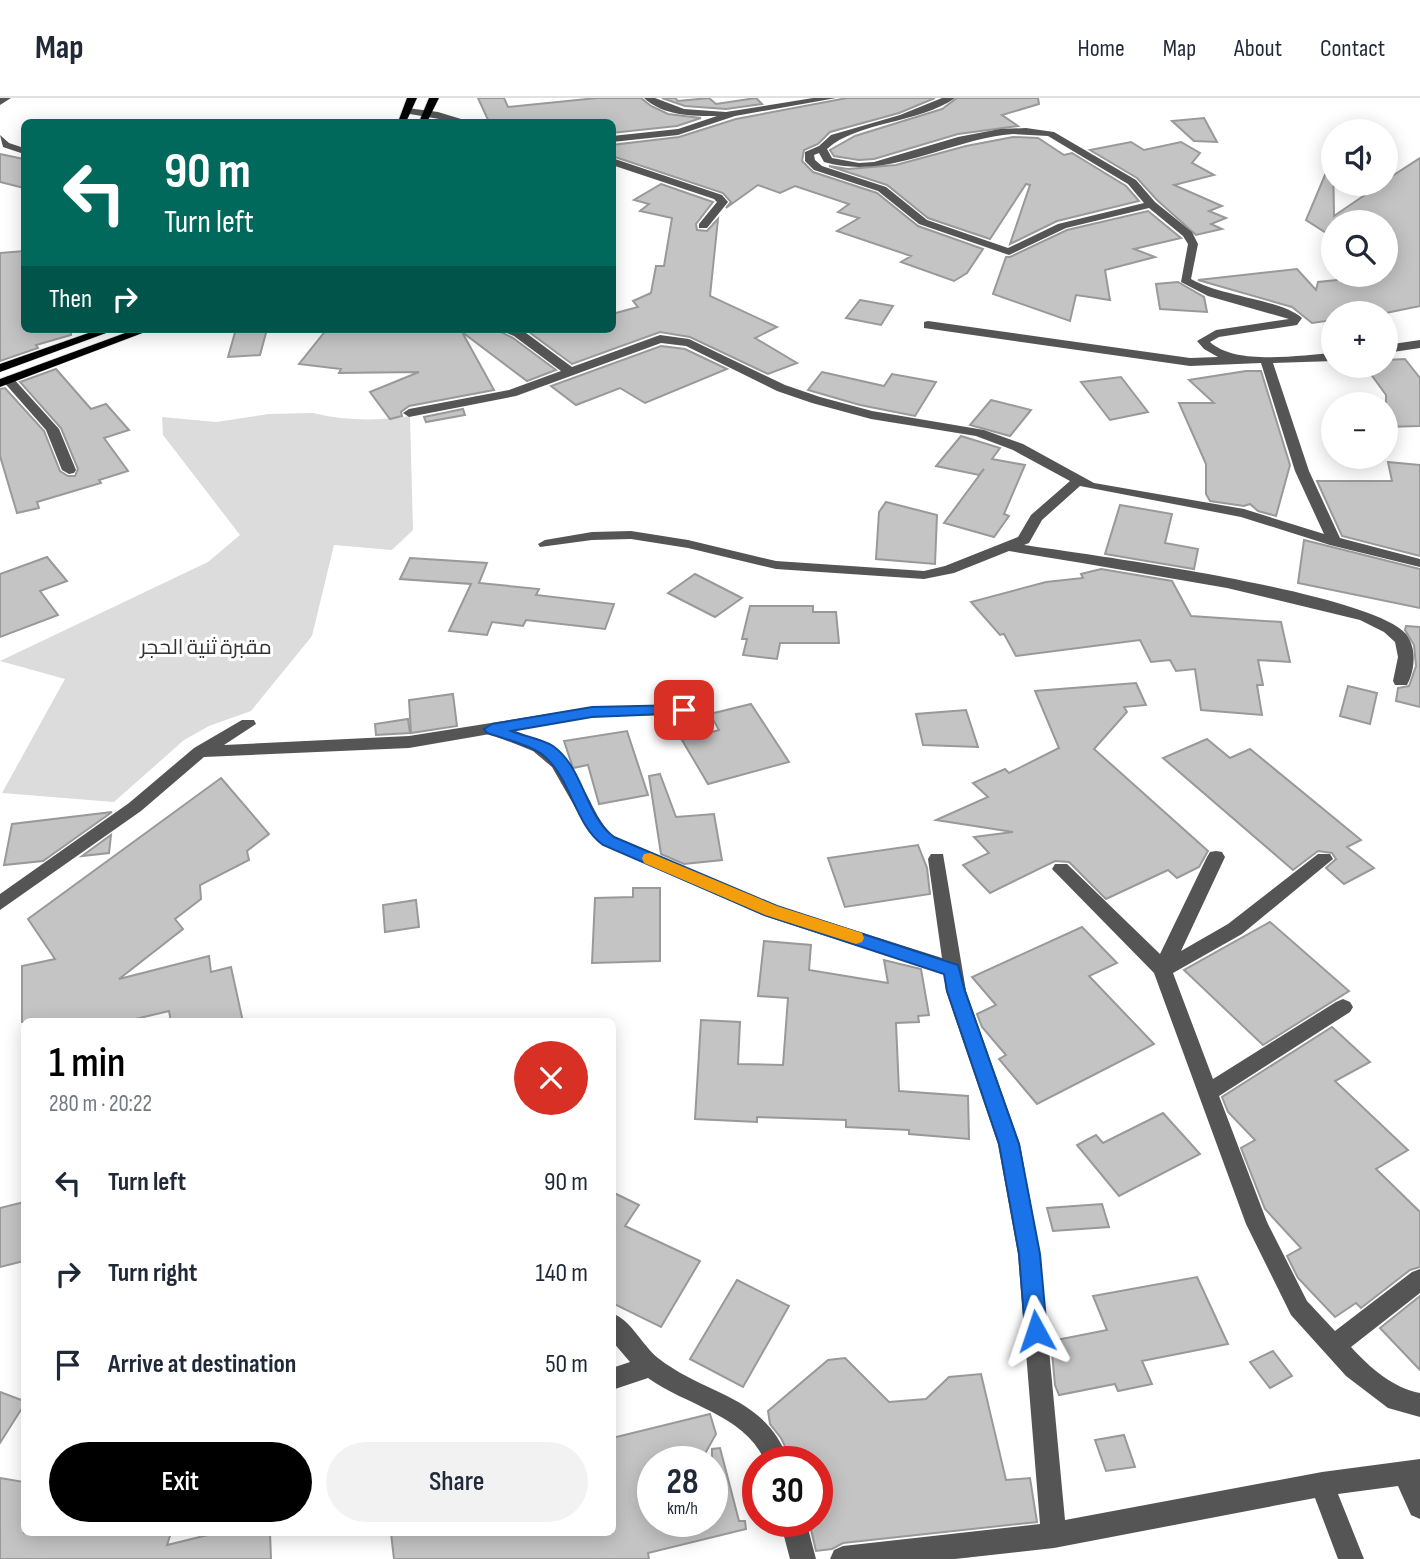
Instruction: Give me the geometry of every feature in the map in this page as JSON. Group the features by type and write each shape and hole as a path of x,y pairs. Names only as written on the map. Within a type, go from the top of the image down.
{"main road":[{"path":"403,119 412,98"},
{"path":"425,118 434,98"},
{"path":"0,368 100,333"},
{"path":"4,382 136,333"}],"street":[{"path":"0,102 6,98"},
{"path":"649,98 666,110 676,113 733,113 831,98"},
{"path":"950,98 903,117 834,137 809,155 810,161 818,168 882,189 923,222 1009,251 1062,226 1151,204"},
{"path":"407,111 425,118 442,119"},
{"path":"616,139 678,132 733,113"},
{"path":"822,148 828,160 837,164 869,166 982,135 1037,131 1051,134 1132,182 1151,204 1188,234 1193,244 1185,280 1219,297 1279,310 1296,318 1293,322 1216,334 1203,341 1209,349 1224,356 1261,361"},
{"path":"0,138 6,145 21,150"},
{"path":"616,162 718,197 723,202 704,226"},
{"path":"928,325 1190,362 1321,358"},
{"path":"518,333 568,370"},
{"path":"409,413 512,393 568,370 660,339 671,339 689,343 781,388 816,400 871,415 979,433 1018,447 1079,480 1114,492 1244,513 1335,542 1420,563"},
{"path":"1398,347 1420,344"},
{"path":"1261,361 1302,471 1335,542"},
{"path":"4,382 52,429 69,470"},
{"path":"545,544 592,536 631,535 688,544 776,565 924,575 949,569 1024,540 1036,518 1079,480"},
{"path":"1009,547 1169,571 1337,608 1387,625 1401,638 1406,651 1401,681"},
{"path":"200,752 408,742 592,712 684,710"},
{"path":"0,902 135,807 200,752 248,724"},
{"path":"492,729 547,750 570,778 598,834 609,841 771,911 952,970"},
{"path":"1162,970 1216,857"},
{"path":"937,859 956,991 1009,1144 1030,1254 1054,1535"},
{"path":"1162,970 1235,929 1324,859"},
{"path":"1061,869 1152,957 1162,970 1256,1224 1299,1308 1354,1368 1396,1400 1420,1405"},
{"path":"1208,1093 1343,1007"},
{"path":"1332,1347 1420,1279"},
{"path":"616,1328 650,1366 692,1392 742,1415 772,1446"},
{"path":"616,1378 650,1366"},
{"path":"843,1559 1054,1535 1322,1484 1412,1472 1420,1506"},
{"path":"1322,1484 1351,1559"},
{"path":"797,1537 803,1559"}],"green space":[{"name":"مقبرة ثنية الحجر","path":"313,413 361,419 410,416 413,530 392,550 334,545 312,636 251,711 209,726 184,740 114,802 2,793 65,679 0,661 208,562 240,535 163,435 162,417 216,422 269,414"}],"building":[{"path":"478,98 504,98 508,107 597,98 641,98 668,114 701,118 677,126 616,133 616,119 488,119"},
{"path":"662,98 675,98 678,101 709,98 716,104 756,98 762,104 726,109 685,106"},
{"path":"847,98 935,98 899,113 830,132 818,144 804,150 802,161 813,172 877,193 918,226 983,249 967,273 954,281 901,262 911,256 837,231 859,218 838,212 849,204 795,186 780,193 758,185 726,208 731,202 723,193 616,157 616,145 679,137 736,119"},
{"path":"957,98 1038,98 1039,104 1002,115 1018,126 958,134 874,159 859,160 834,156 830,150 855,136 942,109"},
{"path":"1204,118 1217,142 1194,141 1172,121"},
{"path":"1013,137 1038,138 1064,155 1072,153 1126,186 1139,201 1057,221 1010,244 1030,185 1026,184 990,239 928,218 887,185 829,166 848,169 896,165 966,146"},
{"path":"1131,142 1144,150 1181,142 1200,153 1192,163 1214,175 1174,185 1222,206 1209,211 1226,218 1211,224 1222,229 1196,235 1137,178 1090,150"},
{"path":"0,154 21,158 21,187 0,182"},
{"path":"1420,158 1420,306 1398,311 1398,301 1321,301 1321,322 1312,323 1292,307 1198,280 1297,269 1316,290 1318,282 1321,282 1321,287 1398,287 1398,210 1343,210 1363,196 1398,196 1398,172"},
{"path":"661,184 713,202 696,224 697,230 707,231 718,219 710,296 777,327 755,338 797,363 768,374 690,337 660,332 572,364 530,333 616,333 616,313 638,307 633,301 651,293 656,266 664,266 672,218 640,211 649,204 634,200"},
{"path":"1321,184 1321,196 1334,196 1334,210 1321,210 1321,230 1306,220"},
{"path":"1148,211 1181,238 1134,249 1155,257 1105,270 1110,300 1076,295 1070,321 993,294 1006,257 1067,230"},
{"path":"21,251 21,333 71,335 36,345 38,348 0,361 0,253"},
{"path":"1178,282 1204,297 1207,312 1160,309 1156,284"},
{"path":"860,300 893,306 881,325 846,318"},
{"path":"235,333 266,333 260,355 228,357"},
{"path":"324,333 463,333 494,390 409,406 401,412 402,416 390,419 370,392 419,372 339,373 341,369 299,364"},
{"path":"463,333 503,333 556,370 527,381"},
{"path":"661,346 685,349 727,369 645,403 620,388 576,405 551,386"},
{"path":"1398,359 1405,359 1420,378 1420,426 1398,427 1398,392 1384,392 1374,378 1398,378"},
{"path":"56,369 91,409 106,404 129,430 104,438 128,471 99,480 101,483 37,502 39,508 17,513 0,456 0,389 5,388 44,431 60,471 68,476 75,476 78,469 61,428 20,382"},
{"path":"1261,371 1290,465 1276,516 1258,511 1250,504 1244,506 1210,501 1206,494 1206,464 1179,403 1214,403 1189,380"},
{"path":"822,372 884,386 892,374 936,382 915,416 860,405 808,390"},
{"path":"1121,377 1148,412 1110,420 1081,382"},
{"path":"991,400 1031,410 1010,436 970,425"},
{"path":"463,409 465,415 426,422 424,417"},
{"path":"961,436 1000,448 992,459 1025,465 1004,514 1009,516 994,537 944,523 984,469 979,475 936,466"},
{"path":"1398,463 1420,465 1420,556 1342,536 1317,481 1392,481 1389,469 1398,469"},
{"path":"886,502 937,515 935,564 876,559 879,512"},
{"path":"1120,505 1172,514 1165,543 1198,549 1194,569 1105,554"},
{"path":"1304,540 1420,569 1420,608 1298,583"},
{"path":"47,557 67,581 40,591 58,615 0,637 0,574"},
{"path":"410,558 487,563 479,583 539,589 536,595 614,604 605,629 526,620 523,626 492,622 487,635 449,631 471,584 400,579"},
{"path":"1101,569 1172,581 1191,616 1281,622 1290,662 1258,660 1263,685 1257,685 1262,715 1201,710 1195,669 1176,671 1170,660 1151,662 1140,640 1016,656 1004,634 1000,635 971,602 1046,582 1083,578 1081,574"},
{"path":"695,574 742,598 715,617 668,593"},
{"path":"750,606 813,606 813,612 836,612 839,643 780,643 777,659 743,655 747,639 742,639"},
{"path":"1406,626 1420,627 1420,707 1396,701 1398,688 1409,686 1416,666 1414,645 1405,630"},
{"path":"1136,683 1146,705 1124,707 1127,712 1094,749 1208,851 1199,867 1177,878 1168,870 1106,899 1069,862 1055,861 990,893 963,865 989,853 974,837 1013,832 936,820 988,797 973,783 1005,769 1009,773 1059,748 1035,691"},
{"path":"1348,686 1377,693 1370,724 1340,716"},
{"path":"453,694 457,726 411,733 409,700"},
{"path":"751,704 789,762 708,784 682,740 719,730 710,714"},
{"path":"966,710 978,747 923,745 916,714"},
{"path":"408,719 410,733 376,735 375,724"},
{"path":"627,731 648,795 599,804 588,765 573,768 564,741"},
{"path":"1207,739 1230,758 1250,749 1361,840 1347,847 1374,868 1344,884 1326,868 1336,859 1332,853 1318,851 1293,870 1163,758"},
{"path":"660,774 676,817 714,814 722,860 684,864 661,854 649,776"},
{"path":"221,778 269,834 247,851 249,860 200,885 201,899 175,919 183,929 119,979 209,956 211,972 231,967 242,1018 170,1018 169,1011 140,1018 22,1018 22,966 55,959 28,919"},
{"path":"112,812 43,861 4,865 12,824"},
{"path":"111,835 109,853 82,856"},
{"path":"918,845 927,868 930,894 845,907 828,858"},
{"path":"633,888 660,888 660,961 592,963 595,898 633,897"},
{"path":"416,900 419,927 385,932 383,905"},
{"path":"1270,922 1349,991 1263,1045 1184,970"},
{"path":"1082,927 1117,963 1089,976 1154,1044 1037,1104 999,1059 1006,1055 982,1027 977,1014 996,1005 972,977"},
{"path":"764,941 811,945 809,970 888,983 884,960 921,969 929,1015 918,1016 919,1022 896,1023 899,1091 968,1096 969,1139 909,1134 909,1130 846,1127 846,1120 757,1117 757,1122 695,1119 701,1020 740,1022 738,1064 783,1065 788,998 758,996"},
{"path":"1332,1027 1370,1062 1335,1081 1408,1150 1376,1169 1420,1212 1420,1267 1410,1270 1361,1308 1356,1303 1335,1317 1298,1278 1287,1256 1301,1248 1265,1209 1241,1148 1255,1140 1228,1112 1222,1097"},
{"path":"1163,1113 1200,1154 1119,1196 1077,1145 1096,1135 1103,1143"},
{"path":"616,1194 639,1205 625,1226 700,1261 661,1327 616,1305"},
{"path":"21,1203 21,1262 0,1267 0,1208"},
{"path":"1102,1204 1109,1227 1053,1231 1047,1208"},
{"path":"1197,1277 1228,1344 1142,1361 1152,1384 1118,1391 1115,1384 1059,1395 1055,1385 1051,1341 1107,1330 1093,1296"},
{"path":"737,1280 789,1306 743,1387 690,1359"},
{"path":"1420,1296 1420,1370 1380,1328"},
{"path":"1273,1351 1292,1376 1270,1388 1250,1362"},
{"path":"845,1358 889,1402 926,1399 949,1377 981,1374 1006,1480 1030,1478 1037,1522 843,1543 832,1549 816,1551 813,1537 833,1537 833,1446 785,1446 770,1424 768,1411 828,1360"},
{"path":"0,1392 21,1400 21,1410 0,1443"},
{"path":"710,1414 716,1434 709,1446 637,1446 637,1537 713,1537 648,1553 649,1559 394,1559 391,1536 616,1536 616,1437"},
{"path":"1124,1435 1135,1467 1106,1471 1095,1440"},
{"path":"0,1478 21,1482 21,1536 170,1536 167,1545 204,1536 270,1536 271,1559 0,1559"},
{"path":"728,1479 739,1521 742,1521 742,1530 728,1533"}],"slow traffic":[{"path":"650,858 771,911 856,938"}],"route":[{"path":"684,710 592,712 492,729 547,750 570,778 598,834 609,841 771,911 952,970 956,991 1009,1144 1030,1254 1036,1331"}]}
